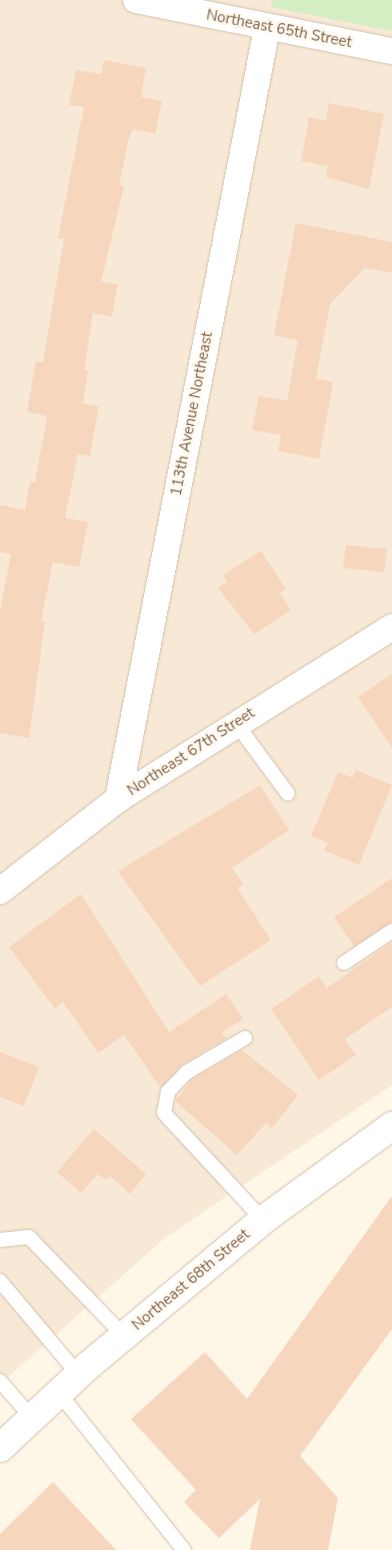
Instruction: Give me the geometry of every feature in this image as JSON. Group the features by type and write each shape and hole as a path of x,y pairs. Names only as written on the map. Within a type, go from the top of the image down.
{"main road":[{"name":"Northeast 68th Street","path":"0,1448 124,1336 263,1220 392,1126"}],"street":[{"name":"Northeast 65th Street","path":"136,0 266,28 392,51"},
{"name":"113th Avenue Northeast","path":"118,799 266,28"},
{"name":"Northeast 67th Street","path":"0,891 118,799 235,722 392,627"}],"lane":[{"path":"235,722 288,794"},
{"path":"344,962 392,931"},
{"path":"245,1038 187,1072 168,1092 164,1113 263,1220"},
{"path":"0,1240 29,1237 124,1336"},
{"path":"0,1281 184,1550"},
{"path":"0,1381 32,1418"}],"shaded area":[{"path":"0,0 392,0 392,1085 166,1237 0,1384"}],"green space":[{"path":"272,0 392,0 392,31 271,7"}],"building":[{"path":"104,60 146,68 141,97 162,101 155,134 133,129 128,142 119,185 124,186 101,282 118,284 112,317 93,313 84,370 88,371 83,404 99,406 90,456 78,454 65,518 88,522 79,567 53,562 41,621 45,622 29,738 0,733 0,612 11,554 0,552 0,505 25,510 30,482 35,483 47,416 27,412 36,361 43,363 64,239 58,238 84,107 69,105 76,70 101,74"},
{"path":"329,103 384,114 369,189 326,177 328,166 301,161 309,117 326,121"},
{"path":"296,223 392,242 392,273 365,268 330,304 316,379 333,382 319,459 278,451 281,435 252,430 259,396 287,401 298,340 274,335"},
{"path":"346,545 387,549 384,572 343,568"},
{"path":"261,551 286,589 280,593 291,610 254,634 218,588 227,582 223,575"},
{"path":"392,674 392,748 358,697"},
{"path":"356,770 392,785 359,865 324,850 328,843 311,836 338,772 353,778"},
{"path":"260,785 289,830 232,868 243,884 237,888 271,940 200,986 118,871"},
{"path":"392,878 392,922 354,946 334,917"},
{"path":"81,894 169,1032 226,994 243,1019 221,1033 227,1038 182,1065 161,1088 124,1035 98,1053 63,1002 55,1009 9,947"},
{"path":"392,942 392,1007 345,1039 356,1055 319,1080 271,1009 319,976 327,988"},
{"path":"242,1050 298,1095 272,1128 266,1123 237,1155 175,1101 192,1079"},
{"path":"0,1052 39,1067 24,1106 0,1097"},
{"path":"94,1129 146,1174 130,1194 110,1176 106,1180 98,1174 81,1193 57,1172"},
{"path":"392,1196 392,1329 300,1456 338,1498 328,1550 250,1550 260,1499 219,1538 184,1502 196,1490 131,1419 205,1352 247,1399"},
{"path":"53,1482 116,1550 0,1550 0,1534"}]}
